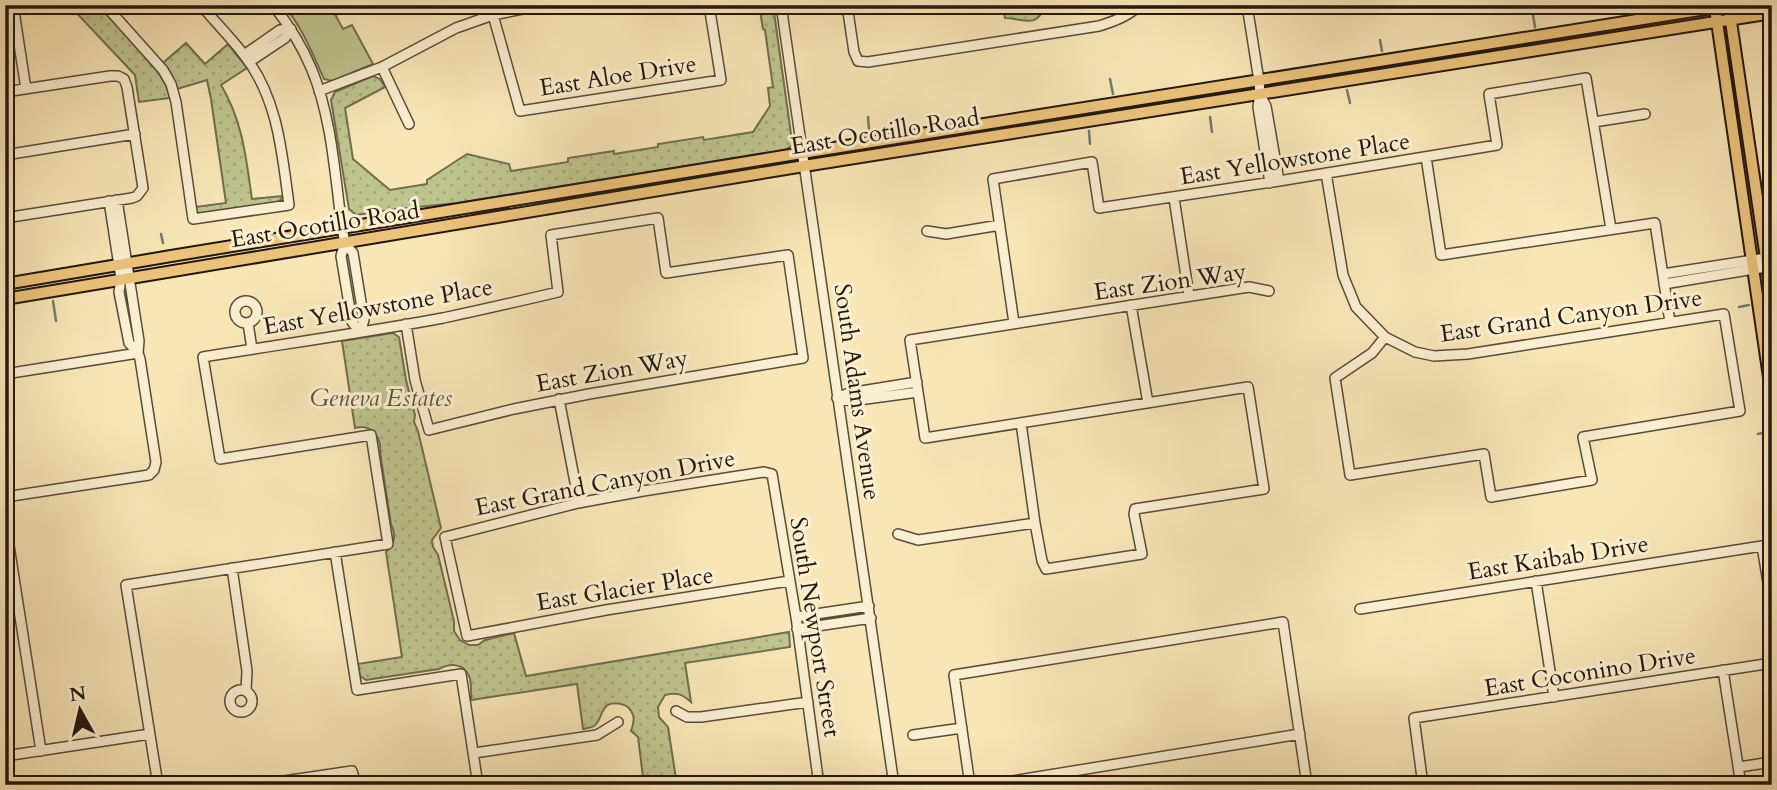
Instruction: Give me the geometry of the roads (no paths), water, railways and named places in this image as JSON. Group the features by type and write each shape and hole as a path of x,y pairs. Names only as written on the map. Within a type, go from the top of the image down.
{"main road":[{"name":"East Ocotillo Road","path":"5,284 1729,5"},
{"path":"1729,5 1769,262 1772,299"},
{"path":"1714,7 1772,398"},
{"name":"East Ocotillo Road","path":"5,299 804,166 1772,13"}],"street":[{"path":"13,5 26,89"},
{"path":"105,5 163,70 171,84 193,219 289,205 279,136 261,83 246,59 201,5"},
{"path":"273,5 291,29 319,91 326,119 342,228 345,243 352,253 362,307 364,320 360,332"},
{"path":"319,91 383,67 456,29 493,15 543,5"},
{"name":"East Aloe Drive","path":"493,15 520,111 721,80 709,5"},
{"name":"South Adams Avenue","path":"781,5 894,785"},
{"path":"847,5 854,52 858,61 868,62 1099,26 1117,21 1140,5"},
{"path":"1247,5 1260,94 1266,106 1274,182"},
{"path":"246,59 285,38 291,29"},
{"path":"383,67 409,124"},
{"path":"5,92 110,76 124,79 127,83 143,187 137,196 5,218"},
{"name":"East Yellowstone Place","path":"1000,225 993,179 1091,162 1099,208 1497,145 1489,94 1586,78 1594,122"},
{"path":"1611,229 1594,122 1645,114"},
{"path":"5,155 135,134"},
{"path":"1426,157 1441,255 1655,223 1671,322"},
{"path":"1326,173 1343,275 1356,307 1385,337"},
{"path":"1174,198 1189,296"},
{"path":"5,497 149,475 154,470 156,462 138,353 139,341 125,279 113,200"},
{"name":"East Yellowstone Place","path":"335,552 388,544 371,435 220,459 203,357 445,317 558,292 551,235 658,218 666,273 788,255 803,358"},
{"path":"927,231 946,234 1000,225 1014,323"},
{"name":"East Grand Canyon Drive","path":"1664,279 1769,262"},
{"path":"125,279 119,292 129,344 138,353"},
{"name":"East Zion Way","path":"917,387 910,340 1249,287 1269,291"},
{"path":"1131,305 1148,403"},
{"name":"East Grand Canyon Drive","path":"1724,314 1740,411 1583,436 1592,480 1491,497 1485,454 1350,475 1335,378 1372,353 1385,337 1415,352 1434,356 1468,354 1724,314"},
{"path":"124,318 135,316"},
{"path":"248,323 253,349"},
{"name":"East Zion Way","path":"406,324 415,380 429,430 559,400 803,358"},
{"path":"5,374 138,353"},
{"path":"838,398 849,393 917,387 925,438 1248,387 1264,489 1135,509 1142,554 1046,569 1041,561 1021,423"},
{"path":"559,400 579,503"},
{"name":"East Grand Canyon Drive","path":"467,636 445,537 579,503 764,472 772,474"},
{"name":"South Newport Street","path":"772,474 796,617 819,785"},
{"path":"5,520 41,751"},
{"path":"898,534 918,540 1035,523"},
{"name":"East Kaibab Drive","path":"1360,609 1762,546 1772,607"},
{"path":"158,785 126,584 335,552 357,690 461,674 478,785"},
{"path":"232,568 247,671 246,690"},
{"name":"East Glacier Place","path":"467,636 606,610 789,581"},
{"path":"1536,581 1554,697"},
{"path":"796,617 869,606"},
{"path":"797,629 871,618"},
{"path":"970,785 954,675 1283,622 1307,785"},
{"name":"East Coconino Drive","path":"1423,785 1414,718 1772,663"},
{"path":"1723,670 1741,785"},
{"path":"676,711 687,717 701,717 807,702"},
{"path":"474,752 597,735 618,722"},
{"path":"913,734 962,728"},
{"path":"5,756 150,734"},
{"path":"988,785 1300,734"},
{"path":"1739,767 1772,762"},
{"path":"257,785 352,771 356,785"}],"waterway":[{"path":"1649,5 1650,9"},
{"path":"1533,15 1535,27"},
{"path":"1380,40 1382,51"},
{"path":"1110,79 1113,94"},
{"path":"1347,90 1350,103"},
{"path":"868,117 869,129"},
{"path":"1210,117 1212,132"},
{"path":"1089,131 1090,144"},
{"path":"1767,208 1772,207"},
{"path":"161,234 163,243"},
{"path":"53,301 56,321"},
{"path":"1739,307 1749,305"},
{"path":"1758,434 1767,432"}],"park label":[{"name":"Geneva Estates","path":"381,398"}]}
